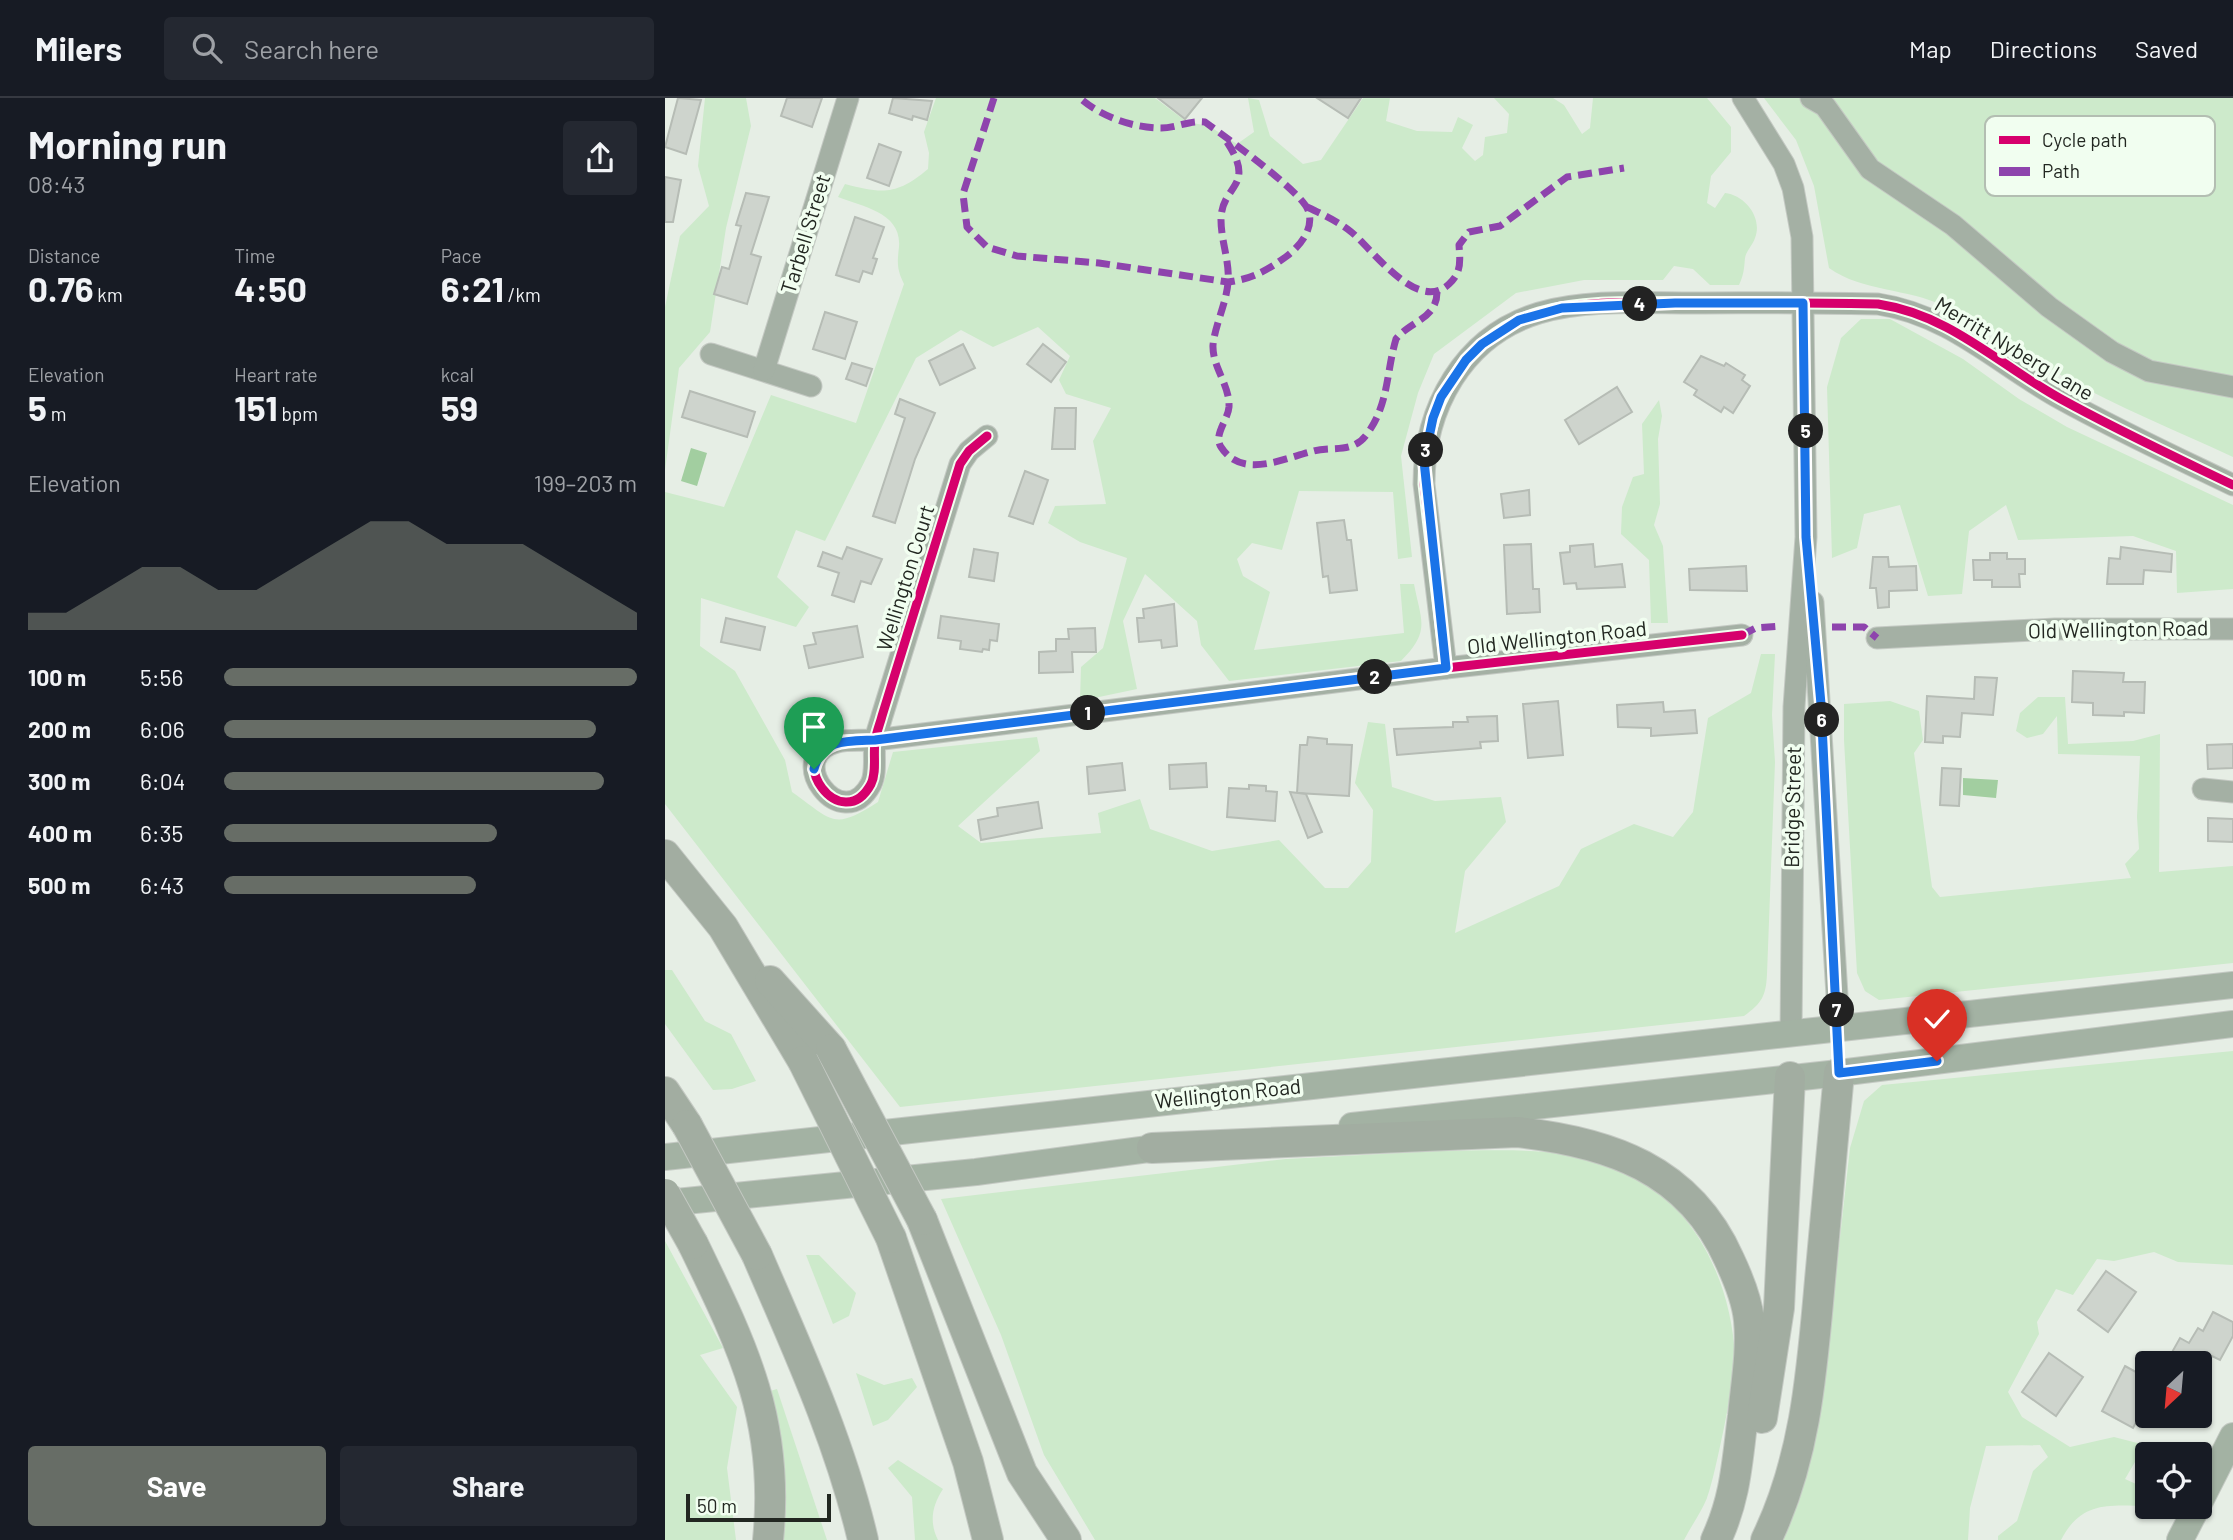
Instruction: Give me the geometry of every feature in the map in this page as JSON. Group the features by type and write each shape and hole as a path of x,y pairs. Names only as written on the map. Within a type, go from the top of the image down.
{"highway":[{"path":"665,855 723,927 831,1049 922,1220 1021,1473 1066,1540"},
{"path":"723,927 803,1061 891,1238 968,1462 988,1540"},
{"path":"1766,1540 1780,1510 1798,1452 1808,1397 1839,1073"},
{"path":"1716,1540 1763,1417 1779,1308 1790,1077"},
{"path":"665,1092 688,1125 757,1255 806,1369 838,1453 863,1540"},
{"path":"1152,1148 1517,1132 1567,1138 1598,1146 1647,1167 1680,1191 1711,1225 1737,1276 1749,1318 1749,1364 1733,1500"},
{"path":"665,1195 693,1244 737,1334 753,1377 765,1421 771,1466 768,1540"}],"main road":[{"path":"1791,1035 2233,985"},
{"path":"665,1203 977,1172 1152,1148 1839,1073 2233,1024"},
{"name":"Bridge Street","path":"1839,1028 1839,1073"},
{"name":"Bridge Street","path":"1790,1077 1791,1035"},
{"name":"Wellington Road","path":"665,1157 1791,1035"},
{"path":"2212,1477 2233,1436"},
{"path":"2180,1540 2191,1519"}],"street":[{"name":"Tarbell Street","path":"764,370 848,98"},
{"name":"Bridge Street","path":"1743,98 1773,143 1793,188 1803,237 1806,537 1821,704 1839,1028"},
{"path":"1811,98 1825,106 1870,169 1953,225 2049,307 2112,352 2149,370 2233,387"},
{"name":"Merritt Nyberg Lane","path":"1446,668 1424,461 1430,429 1441,397 1466,360 1482,344 1519,320 1562,308 1675,303 1803,303 1902,308 1941,322 2059,398 2233,485"},
{"path":"711,354 811,386"},
{"name":"Wellington Court","path":"875,740 960,464 969,451 987,436"},
{"name":"Bridge Street","path":"1791,1035 1794,707 1806,537"},
{"name":"Old Wellington Road","path":"1877,638 2055,629 2233,629"},
{"name":"Old Wellington Road","path":"875,740 1446,668 1742,635"},
{"path":"2203,789 2233,792"}],"shaded area":[{"path":"705,98 746,98 751,126 726,228 710,332 679,368 665,470 665,307 680,236 709,206 698,166"},
{"path":"936,98 1155,98 1187,122 1209,126 1237,144 1254,132 1248,98 1259,100 1270,136 1303,164 1321,160 1363,98 1390,98 1386,121 1417,131 1452,132 1458,117 1473,125 1462,148 1475,161 1483,155 1485,137 1507,133 1509,114 1494,98 1553,98 1564,105 1582,134 1590,128 1593,98 1707,98 1731,127 1731,152 1711,176 1707,203 1715,208 1725,193 1732,195 1751,209 1757,223 1755,238 1746,255 1739,285 1710,285 1693,269 1674,266 1663,280 1584,280 1516,293 1434,354 1418,393 1401,456 1412,557 1398,559 1393,492 1299,491 1282,550 1252,543 1237,559 1243,576 1270,592 1254,650 1404,633 1400,584 1414,584 1421,617 1420,633 1417,642 1401,661 1229,681 1201,645 1197,621 1145,574 1123,621 1137,689 1080,701 1081,667 1103,648 1127,558 1080,542 1048,523 1055,506 1106,504 1093,441 1111,408 1066,394 1059,380 1070,356 1038,327 993,347 961,330 916,358 825,541 796,530 777,577 809,607 796,627 701,598 700,646 735,671 785,760 792,792 825,816 833,819 851,817 878,802 893,752 1037,737 1040,751 958,826 981,843 1101,833 1098,813 1140,799 1150,829 1212,851 1279,840 1325,888 1348,888 1371,862 1373,810 1355,783 1368,722 1385,724 1392,787 1435,801 1501,797 1506,822 1465,871 1455,933 1559,886 1581,849 1634,824 1673,837 1693,812 1708,718 1751,693 1761,654 1775,654 1772,715 1775,762 1767,974 1764,994 1755,1007 1744,1016 900,1107 665,804 665,492 724,507 771,395 856,423 904,284 898,266 898,236 894,226 870,208 838,197 845,184 870,190 889,190 907,184 928,169 929,153 924,132"},
{"path":"1764,98 2233,98 2233,457 2084,388 1944,306 1930,300 1856,282 1829,268 1814,186 1796,140"},
{"path":"1861,319 1890,319 1963,359 2019,399 2067,427 2233,505 2233,589 2177,593 2176,551 2133,536 2018,540 2006,505 1969,531 1962,594 1928,596 1900,505 1864,514 1857,548 1832,558 1827,387 1841,338"},
{"path":"1659,400 1662,416 1658,439 1660,504 1654,525 1663,546 1668,623 1651,623 1649,560 1621,534 1622,507 1633,477 1644,474 1642,424"},
{"path":"691,448 707,453 697,486 681,481"},
{"path":"2038,697 2065,697 2068,744 2133,741 2160,734 2159,872 2233,866 2233,963 1879,1000 1865,991 1857,973 1844,704 1890,701 1919,711 1923,740 1914,753 1932,887 1940,897 2131,878 2125,864 2139,849 2137,817 2140,756 2058,754 2057,716 2043,734 2027,738 2016,731 2020,713"},
{"path":"1963,778 1998,780 1996,798 1963,795"},
{"path":"665,970 672,970 705,1021 731,1034 756,1081 732,1089 713,1090 665,1024"},
{"path":"2233,1051 2233,1265 2178,1262 2154,1252 2114,1261 2097,1259 2073,1295 2056,1289 2037,1322 2039,1334 2008,1392 2022,1417 2070,1447 2114,1437 2135,1442 2135,1462 2125,1479 2135,1484 2135,1506 2108,1506 2087,1512 2077,1518 2061,1540 1998,1540 1998,1536 2017,1521 2033,1471 2048,1457 2040,1445 1986,1446 1970,1508 1968,1540 1781,1540 1799,1502 1822,1399 1850,1148 1864,1101 1882,1085"},
{"path":"1439,1151 1546,1152 1608,1164 1637,1177 1661,1195 1683,1216 1700,1241 1725,1297 1735,1357 1728,1405 1710,1488 1702,1509 1684,1540 1095,1540 1044,1455 1001,1335 941,1199 1286,1159"},
{"path":"665,1241 723,1348 700,1355 737,1407 727,1468 736,1540 665,1540"},
{"path":"806,1255 819,1255 856,1293 849,1316 833,1324"},
{"path":"856,1373 884,1385 912,1378 917,1387 888,1420 873,1426"},
{"path":"777,1389 827,1540 776,1540 767,1392"},
{"path":"898,1460 943,1489 933,1514 933,1527 938,1540 915,1540 912,1497 888,1468"}],"building":[{"path":"678,98 701,100 686,154 665,147"},
{"path":"787,98 822,98 812,127 781,116"},
{"path":"893,98 932,101 927,120 913,116 912,120 889,113"},
{"path":"1158,98 1202,98 1185,119"},
{"path":"1317,98 1361,98 1348,118"},
{"path":"879,144 901,152 889,186 867,178"},
{"path":"665,177 681,180 673,222 665,222"},
{"path":"746,193 769,197 751,254 761,257 747,304 714,294 722,267 729,269 741,226 736,225"},
{"path":"855,217 884,227 873,258 877,259 872,274 863,271 859,282 836,275"},
{"path":"825,312 857,322 845,359 813,349"},
{"path":"963,344 975,368 940,385 929,361"},
{"path":"1043,344 1066,362 1051,382 1027,364"},
{"path":"1701,356 1724,366 1726,363 1745,375 1742,380 1750,386 1733,413 1724,407 1721,412 1694,395 1697,390 1684,382"},
{"path":"852,363 872,369 866,386 846,379"},
{"path":"1617,387 1632,412 1579,444 1565,420"},
{"path":"690,391 755,412 747,437 682,417"},
{"path":"900,399 935,413 915,459 895,523 873,516 905,418 895,414"},
{"path":"1055,408 1076,408 1075,449 1052,449"},
{"path":"1025,471 1048,480 1033,524 1009,516"},
{"path":"1529,490 1530,515 1504,518 1501,494"},
{"path":"1344,520 1347,540 1351,540 1357,590 1330,593 1328,576 1323,577 1317,523"},
{"path":"1531,544 1533,589 1539,589 1540,612 1507,614 1504,545"},
{"path":"1593,544 1595,567 1622,564 1625,587 1577,589 1576,583 1564,584 1560,553 1570,552 1570,546"},
{"path":"847,547 882,559 871,584 861,581 854,602 832,595 839,573 818,566 823,552 842,559"},
{"path":"2121,547 2172,554 2171,572 2144,570 2143,584 2107,584 2109,558 2120,559"},
{"path":"974,549 998,553 994,581 969,577"},
{"path":"1990,553 2007,553 2007,559 2025,559 2025,574 2019,574 2020,587 1992,587 1992,580 1974,580 1973,560 1990,560"},
{"path":"1873,557 1888,557 1889,567 1916,566 1917,590 1889,591 1889,607 1878,608 1876,588 1870,588"},
{"path":"1746,566 1747,591 1690,590 1689,569"},
{"path":"1174,604 1177,646 1162,648 1161,640 1139,642 1137,618 1144,618 1143,609"},
{"path":"941,616 999,624 997,641 990,640 989,650 983,649 982,652 960,649 961,641 938,638"},
{"path":"726,618 765,627 760,650 721,642"},
{"path":"857,626 863,657 809,668 804,646 816,644 813,633"},
{"path":"1095,628 1096,652 1072,652 1073,672 1039,673 1039,652 1056,651 1056,639 1069,639 1068,629"},
{"path":"2073,671 2124,673 2123,682 2145,682 2144,713 2124,712 2124,716 2093,715 2093,703 2072,702"},
{"path":"1975,677 1997,678 1993,715 1962,713 1960,737 1943,736 1943,743 1925,742 1927,696 1974,699"},
{"path":"1558,701 1563,755 1528,758 1523,704"},
{"path":"1663,702 1664,712 1695,710 1697,733 1651,736 1651,728 1618,727 1617,705"},
{"path":"1497,716 1498,741 1480,742 1481,748 1397,755 1394,729 1453,727 1453,722 1468,722 1467,717"},
{"path":"1308,737 1327,739 1327,744 1352,745 1349,796 1297,793 1300,745 1307,745"},
{"path":"2233,744 2233,768 2208,769 2207,745"},
{"path":"1122,763 1125,790 1089,794 1087,767"},
{"path":"1206,763 1207,787 1170,789 1169,765"},
{"path":"1942,768 1961,769 1959,806 1940,805"},
{"path":"1249,785 1266,786 1266,791 1277,792 1275,821 1227,817 1229,788 1249,789"},
{"path":"1290,792 1306,794 1322,832 1308,838"},
{"path":"1038,802 1042,828 981,840 978,820 998,816 997,808"},
{"path":"2208,818 2233,819 2233,842 2208,841"},
{"path":"2106,1271 2136,1292 2108,1332 2078,1310"},
{"path":"2213,1312 2233,1322 2233,1336 2220,1360 2212,1356 2212,1351 2173,1351 2180,1338 2189,1343 2198,1328 2203,1331"},
{"path":"2049,1353 2083,1377 2056,1416 2022,1392"},
{"path":"2125,1366 2135,1371 2133,1428 2102,1411"}],"marked path":[{"path":"994,98 963,194 967,227 987,247 1017,256 1099,263 1228,282 1252,276 1273,266 1292,252 1305,236 1310,217 1302,201 1261,164 1205,122 1167,128 1140,126 1108,116 1080,98"},
{"path":"1227,142 1239,169 1235,185 1222,208 1221,228 1228,283 1213,353 1229,399 1219,442 1230,457 1240,463 1264,464 1314,451 1349,447 1361,440 1379,411 1396,339 1428,314 1436,301 1437,292"},
{"path":"1307,207 1350,231 1409,285 1423,291 1436,291 1449,284 1456,275 1460,261 1459,245 1469,232 1500,226 1567,177 1624,168"},
{"path":"1742,635 1756,628 1782,626"},
{"path":"1832,627 1864,627 1877,638"}],"cycle path":[{"path":"1446,668 1424,484 1431,428 1440,403 1469,357 1489,339 1512,324 1539,313 1576,306 1616,303 1878,304 1904,310 1952,330 2038,386 2233,485"},
{"path":"987,436 969,451 960,464 877,732 876,739 875,742 874,774 871,784 859,798 846,802 833,798 822,788 816,775 815,762 821,750 842,741 875,740 1446,668 1742,635"}],"route":[{"path":"814,769 822,751 838,742 875,740 1446,668 1424,484 1424,461 1427,440 1441,397 1466,360 1499,331 1519,320 1562,308 1675,303 1803,303 1806,537 1821,704 1839,1028 1839,1073 1937,1061"}]}
